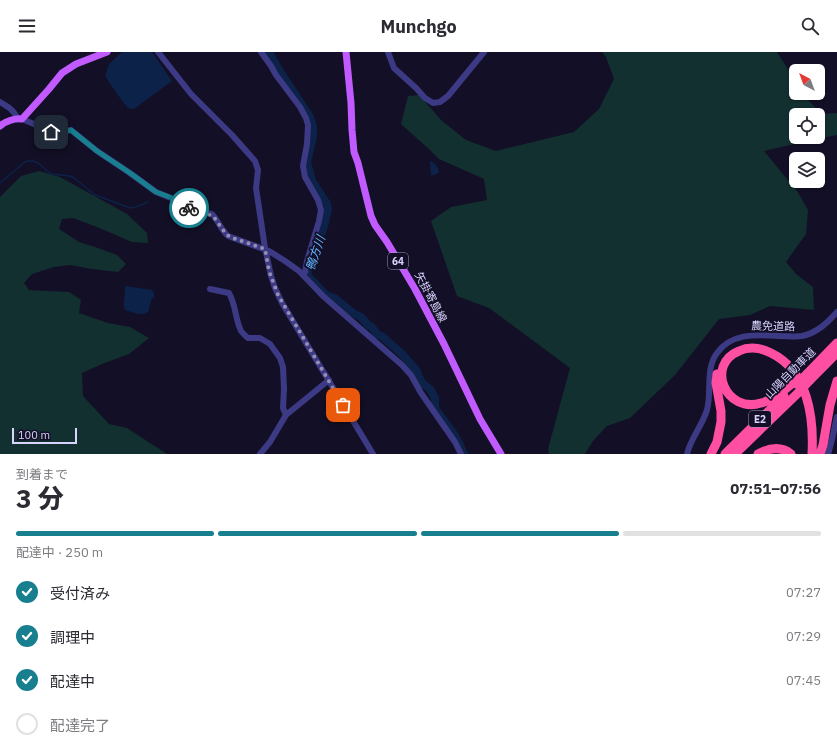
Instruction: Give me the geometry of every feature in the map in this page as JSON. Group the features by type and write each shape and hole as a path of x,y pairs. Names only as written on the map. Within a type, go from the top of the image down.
{"highway":[{"path":"710,454 717,442 721,422 721,411 716,382 719,366 728,352 737,346 749,343 759,343 769,346 788,358 805,378 811,393 816,415 819,454"},
{"name":"山陽自動車道","path":"808,377 837,343"},
{"path":"796,386 771,400 760,404 750,405 740,403 732,398 722,383 723,367 731,355 748,348 766,350 777,355 784,361 792,369 800,381 806,395 811,416 812,454"},
{"name":"山陽自動車道","path":"725,454 796,386 837,353"},
{"path":"819,454 823,445 830,405 837,381"},
{"name":"山陽自動車道","path":"735,454 796,386"},
{"path":"758,454 765,450 774,448 782,449 791,454"}],"main road":[{"path":"0,126 19,118 49,89 62,73 76,64 107,52"},
{"name":"矢掛寄島線","path":"346,52 354,152 371,216 375,225 415,288 478,415 501,454"}],"street":[{"path":"158,52 184,85 255,161 258,170 256,188 269,271 278,295 373,454"},
{"path":"261,52 300,107 308,125 307,144 303,166 305,177 318,200 321,210 304,273"},
{"path":"388,52 394,68 425,98 433,103 440,102 448,96 484,52"},
{"path":"0,102 7,106 19,118 55,133 71,130 97,151 156,192 172,198 177,203 212,214 228,236 265,247 304,273 322,296 402,365 411,375 421,393 455,442 461,454"},
{"path":"210,289 230,293 238,323 242,331 248,338 260,338 270,344 280,358 284,367 283,408 286,415"},
{"name":"農免道路","path":"686,454 707,408 712,362 722,347 729,341 746,335 804,336 813,333 826,324 837,312"},
{"path":"260,454 270,442 286,415 329,380"},
{"path":"828,454 837,417"}],"green space":[{"path":"602,52 777,52 789,71 789,100 808,100 816,108 789,108 789,144 795,144 764,151 789,181 789,188 795,188 797,191 808,210 806,234 786,262 796,274 813,287 814,310 770,306 750,315 719,319 675,375 630,418 607,426 593,441 585,454 549,454 548,449 570,368 489,308 457,296 431,221 451,207 487,200 484,179 439,159 401,124 408,96 419,95 441,120 466,140 496,151 574,132 599,109 614,79 606,57"},
{"path":"837,113 837,135 825,137 825,114"},
{"path":"39,171 60,177 127,214 147,233 148,243 132,242 73,218 62,219 59,229 79,242 117,255 126,264 118,272 70,265 54,267 32,274 24,283 29,290 69,292 81,300 79,313 108,323 130,327 149,338 129,354 82,373 83,396 109,424 127,428 167,454 0,454 0,197 21,176"}],"water":[{"path":"122,52 152,52 172,81 134,109 128,108 105,76 109,64"},
{"path":"430,161 438,168 439,172 435,175 431,175"},
{"path":"125,286 152,290 154,293 154,298 152,298 148,312 139,314 125,310"}],"waterway":[{"name":"鴨方川","path":"269,52 310,117 313,127 313,137 307,162 312,181 327,204 328,209 322,232 316,242 315,258 309,267 307,275 326,295 336,299 353,313 361,317 377,334 383,337 401,353 416,370 422,383 430,389 435,398 435,408 454,434 464,454"},
{"path":"0,183 25,162 33,161 38,163 51,174 70,176 95,195 130,208 148,202"}],"way so far":[{"path":"189,208 212,214 226,234 230,237 265,249 269,271 278,295 343,405"}],"route":[{"path":"51,132 60,133 71,130 97,151 156,192 172,198 177,203 189,208"}]}
